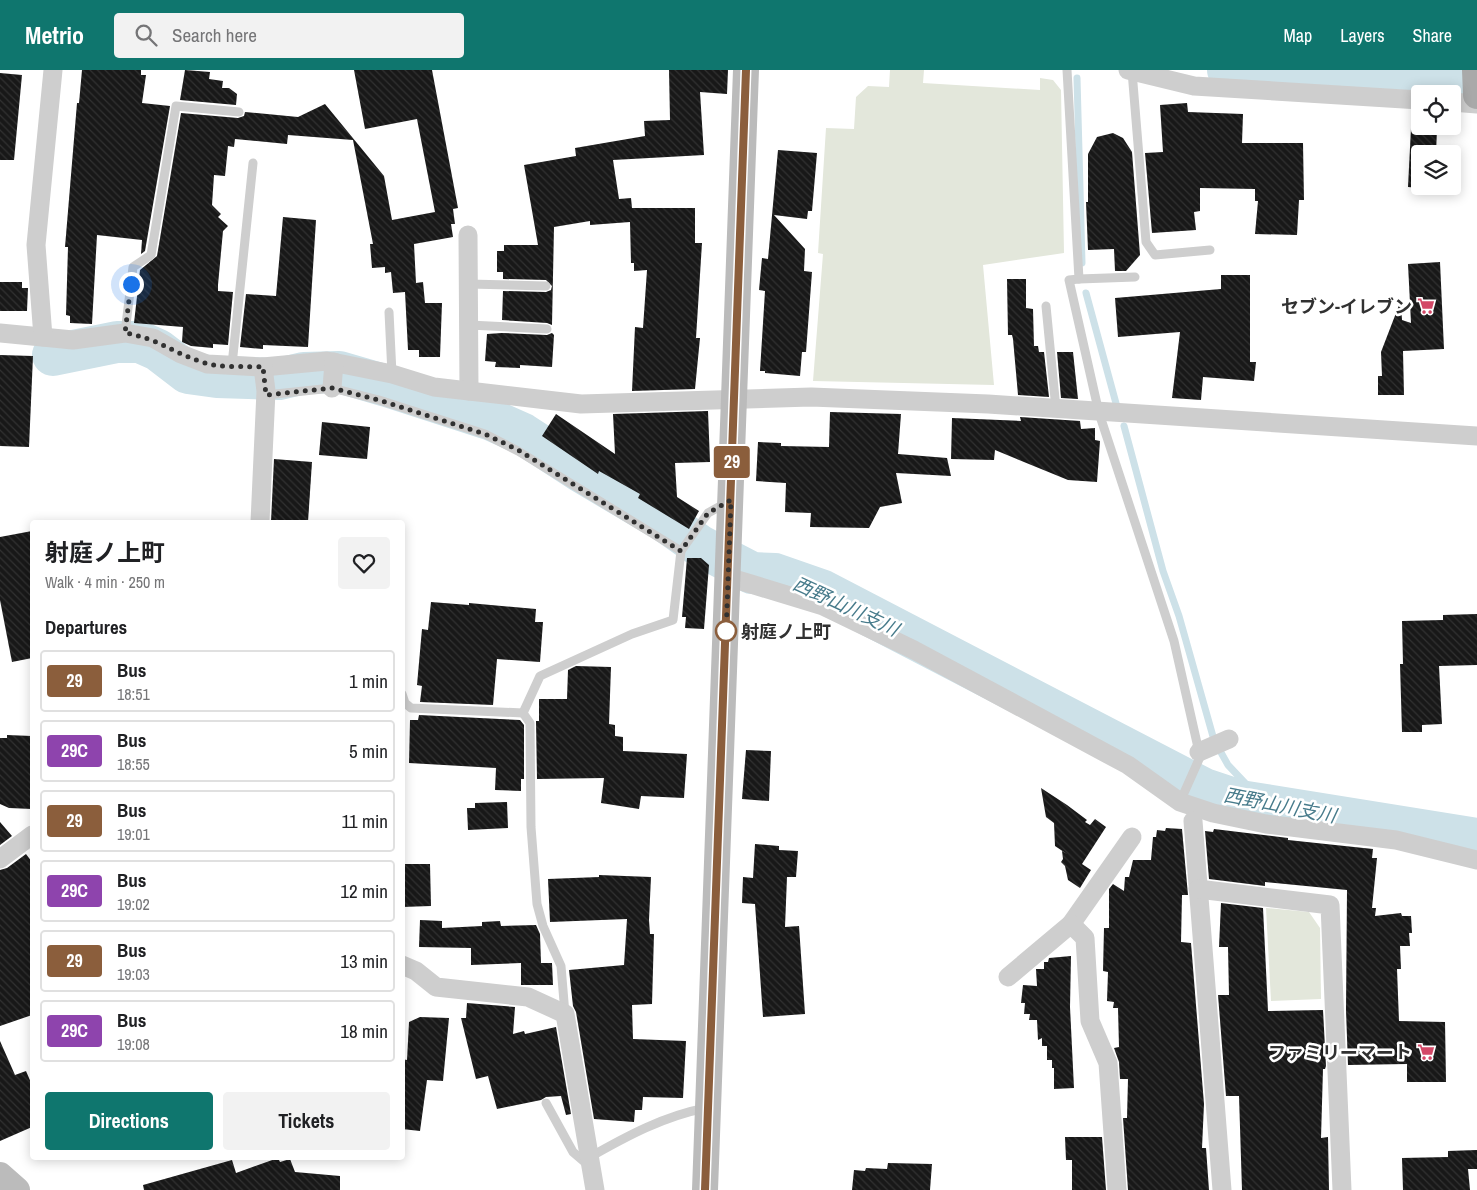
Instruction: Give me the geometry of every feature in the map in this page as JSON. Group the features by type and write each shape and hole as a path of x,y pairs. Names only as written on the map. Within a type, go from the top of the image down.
{"main road":[{"path":"1476,70 1477,94"}],"street":[{"path":"43,337 36,245 53,70"},
{"path":"705,1190 746,70"},
{"path":"1130,70 1194,86 1411,99"},
{"path":"1461,103 1477,104"},
{"path":"468,235 469,391"},
{"path":"0,333 73,340 125,333 153,338 180,354 207,364 263,367 327,361 392,374 434,387 581,404 811,397 1056,409 1477,436"},
{"path":"332,388 334,363"},
{"path":"260,520 266,395 263,367"},
{"path":"728,565 823,606 906,646 1128,765 1180,802 1213,813 1266,824 1396,840 1477,860"},
{"path":"1199,752 1229,739"},
{"path":"1193,822 1222,1190"},
{"path":"0,858 30,836"},
{"path":"1008,977 1071,924 1132,837"},
{"path":"1198,889 1330,904 1342,1190"},
{"path":"1071,924 1086,938 1090,1021 1108,1063 1117,1190"},
{"path":"405,966 416,971 436,987 528,997 565,1014 596,1190"},
{"path":"0,1174 17,1190"}],"lane":[{"path":"1067,70 1079,279"},
{"path":"1130,70 1146,242 1155,255 1210,250"},
{"path":"125,333 133,267 151,255 176,106 240,112"},
{"path":"232,365 253,163"},
{"path":"1134,278 1069,280 1099,413 1174,641 1199,752 1200,757 1180,802"},
{"path":"469,284 546,286"},
{"path":"1046,306 1056,409"},
{"path":"389,312 392,374"},
{"path":"469,325 547,329"},
{"path":"266,395 332,388 379,400 500,441 683,549"},
{"path":"524,713 540,676 632,634 673,620 683,549 708,513 731,500"},
{"path":"405,703 412,708 524,713"},
{"path":"524,713 530,723 531,827 537,904 543,926 562,966 565,1014"},
{"path":"546,1103 573,1152 591,1162 634,1132 682,1112 708,1107"}],"shaded area":[{"path":"890,70 924,70 923,83 1040,90 1040,78 1053,80 1061,90 1064,253 983,265 994,385 813,381 823,254 818,253 826,128 854,129 856,97 868,86 889,87"},
{"path":"1266,908 1309,912 1320,928 1321,999 1271,1001"}],"building":[{"path":"82,70 141,70 141,75 146,75 142,103 170,106 145,251 141,254 142,240 97,235 92,324 70,323 70,316 66,315 68,247 65,247 77,103 79,103"},
{"path":"185,70 210,72 209,79 223,81 222,88 229,88 237,94 236,105 180,100"},
{"path":"354,70 432,70 458,208 453,209 455,224 451,224 453,237 414,244 416,283 423,282 425,303 442,303 440,357 419,357 419,350 408,350 405,292 393,293 391,272 385,273 385,267 372,268 370,244 373,244 353,140 288,135 287,144 235,139 234,147 228,146 225,176 214,175 212,205 221,214 218,217 228,226 223,231 218,291 233,292 228,345 213,344 213,348 191,346 182,342 183,327 134,323 140,270 157,256 181,113 238,118 244,116 245,112 298,117 325,104 384,176 392,220 435,212 417,119 365,129"},
{"path":"669,70 728,70 727,94 700,92 704,155 613,160 619,199 631,198 632,208 695,208 695,243 702,243 696,338 700,338 695,389 632,391 635,327 643,328 647,270 634,271 634,263 631,263 630,222 590,225 590,221 554,227 552,325 502,320 503,291 546,292 551,290 552,286 546,280 503,279 503,272 497,272 497,251 504,251 504,245 538,245 524,165 576,156 575,148 645,136 644,121 670,120"},
{"path":"0,73 22,75 14,160 0,160"},
{"path":"1187,103 1188,112 1243,114 1242,143 1303,143 1304,200 1299,200 1297,235 1255,234 1258,201 1255,201 1255,189 1200,188 1200,211 1194,212 1196,230 1152,233 1145,153 1163,152 1160,105"},
{"path":"1411,128 1411,135 1437,135 1436,145 1411,145 1411,187 1408,187"},
{"path":"1113,133 1123,138 1132,152 1140,255 1126,271 1115,271 1114,249 1088,250 1086,202 1088,202 1088,154 1097,137"},
{"path":"778,150 817,153 812,211 808,211 807,219 774,215 805,249 804,271 812,272 806,352 802,352 800,376 760,371 765,291 759,290 762,258 768,259"},
{"path":"283,217 316,220 308,347 263,345 263,349 240,347 246,294 276,296"},
{"path":"1440,262 1444,349 1403,351 1404,395 1378,395 1378,376 1382,376 1381,352 1401,300 1402,320 1411,323 1408,264"},
{"path":"1221,275 1250,275 1250,362 1256,362 1254,381 1203,377 1201,400 1172,398 1180,332 1118,337 1115,298 1221,289"},
{"path":"1007,279 1026,279 1026,308 1033,309 1034,346 1038,346 1039,352 1044,352 1049,397 1018,395 1013,339 1012,335 1008,335"},
{"path":"0,282 22,282 22,288 28,288 27,311 0,311"},
{"path":"552,333 554,335 552,367 520,365 520,368 495,367 496,362 485,361 487,334 547,335"},
{"path":"1057,352 1073,352 1078,399 1061,398"},
{"path":"0,355 33,356 29,447 0,446"},
{"path":"708,411 710,462 675,463 677,497 699,511 689,529 638,498 640,494 599,471 598,474 542,436 556,414 615,454 613,414"},
{"path":"830,412 901,414 898,454 947,458 951,476 896,473 902,503 880,507 869,528 810,527 811,513 785,512 786,483 756,481 758,442 781,443 781,446 829,447"},
{"path":"1020,417 1080,421 1081,429 1095,428 1095,440 1100,441 1097,482 1068,480 995,450 994,460 951,459 952,418 1021,421"},
{"path":"322,422 370,427 367,459 319,455"},
{"path":"274,459 312,462 308,520 271,520"},
{"path":"30,531 30,658 12,662 0,600 0,537"},
{"path":"687,558 701,558 709,565 704,629 685,628 686,617 682,617"},
{"path":"431,602 469,605 469,603 536,609 535,622 543,622 540,662 497,659 493,705 420,702 422,686 417,685 422,629 428,630"},
{"path":"1477,614 1477,665 1439,666 1442,724 1422,725 1422,732 1402,732 1400,664 1403,664 1402,621 1443,620 1443,615"},
{"path":"576,666 611,667 609,724 615,725 615,736 623,737 623,751 687,754 684,798 641,796 639,809 601,803 604,778 537,779 536,721 539,721 539,699 567,699 568,670"},
{"path":"419,715 520,720 524,725 524,779 521,779 521,791 495,790 496,768 409,763 410,720 418,720"},
{"path":"7,735 30,736 30,809 9,808 0,804 0,738 7,738"},
{"path":"746,750 771,751 769,801 742,799"},
{"path":"1041,788 1087,820 1085,822 1090,825 1095,819 1106,827 1082,864 1091,870 1080,888 1068,880 1065,866 1061,862 1063,859 1062,851 1067,854 1055,846 1054,823 1046,817"},
{"path":"507,802 508,828 468,830 467,808 475,808 475,803"},
{"path":"0,822 12,836 0,845"},
{"path":"1166,828 1182,829 1188,895 1182,895 1181,942 1191,943 1204,1104 1202,1148 1206,1148 1209,1190 1128,1190 1123,1118 1127,1118 1128,1079 1120,1079 1119,1062 1114,1048 1119,1047 1118,1008 1113,1008 1114,1002 1107,1001 1108,972 1103,971 1104,928 1109,928 1109,889 1113,884 1124,891 1125,877 1129,877 1133,860 1151,860 1153,837 1156,837 1157,830 1165,831"},
{"path":"1214,829 1288,838 1288,840 1373,849 1372,858 1377,858 1372,908 1376,908 1375,916 1401,913 1402,916 1411,916 1412,933 1409,933 1410,946 1400,946 1401,969 1397,969 1399,1021 1445,1022 1446,1082 1407,1082 1407,1064 1348,1065 1346,1010 1347,890 1265,882 1265,886 1209,879 1205,831 1213,832"},
{"path":"755,844 779,846 779,850 798,851 796,877 787,877 785,927 799,926 805,1014 763,1017 755,904 742,903 743,877 753,878"},
{"path":"26,854 30,859 30,1016 0,1026 0,870 7,868"},
{"path":"405,864 430,864 431,906 405,907"},
{"path":"599,875 651,877 649,920 650,934 654,934 652,1004 632,1005 633,1039 686,1041 683,1098 643,1097 642,1110 635,1110 634,1122 594,1119 576,1012 573,1006 569,970 624,965 627,919 550,922 548,879 599,877"},
{"path":"1221,903 1263,908 1268,1011 1323,1010 1326,1066 1323,1069 1321,1138 1328,1137 1329,1190 1242,1190 1239,1096 1226,1096 1218,995 1229,995 1228,947 1219,947"},
{"path":"420,920 442,921 442,928 482,926 482,922 500,921 501,926 536,925 540,934 541,963 552,963 553,985 521,985 521,963 471,965 471,948 419,947"},
{"path":"1071,956 1070,1007 1074,1088 1054,1089 1054,1068 1052,1068 1052,1060 1047,1060 1047,1046 1042,1046 1042,1038 1038,1040 1037,1020 1029,1020 1030,1014 1024,1014 1025,1003 1021,1003 1023,985 1037,986 1036,969 1044,969 1044,962 1048,962 1049,958"},
{"path":"467,1003 515,1007 513,1034 524,1031 525,1034 556,1027 571,1114 566,1115 561,1096 546,1097 541,1100 497,1109 488,1076 476,1079 461,1018 466,1018"},
{"path":"420,1017 449,1018 443,1081 427,1080 420,1131 405,1129 405,1060 407,1060 409,1022"},
{"path":"0,1041 15,1075 26,1071 30,1080 30,1128 0,1141"},
{"path":"1065,1137 1102,1137 1106,1190 1072,1190 1072,1160 1066,1160"},
{"path":"1477,1150 1477,1169 1468,1169 1470,1190 1403,1190 1402,1158 1448,1157 1448,1151"},
{"path":"232,1160 236,1173 272,1160 279,1160 280,1162 290,1160 295,1172 340,1176 340,1190 144,1190 143,1185"},
{"path":"888,1163 932,1164 930,1190 852,1190 854,1170 865,1171 866,1168 887,1169"}],"waterway":[{"path":"1228,70 1307,78 1477,86"},
{"path":"1077,78 1082,263"},
{"path":"1086,293 1117,407"},
{"name":"西野山川支川","path":"53,355 117,342 140,342 158,350 188,373 217,377 279,379 304,373 339,372 492,420 523,434 580,471 666,522 700,546 752,573 775,574 821,590 1204,789 1240,801 1477,839"},
{"path":"1124,426 1163,571 1179,616 1214,740 1228,765 1245,783 1279,808"}],"bus line":[{"name":"29","path":"705,1190 746,70"}],"place":[{"name":"セブン-イレブン","path":"1426,306"},
{"name":"射庭ノ上町","path":"726,631"},
{"name":"ファミリーマート","path":"1426,1052"}],"route":[{"path":"131,284 125,333 153,338 180,354 207,364 263,367 266,395 332,388 353,392 485,434 518,450 681,551 708,513 731,500 726,636 726,631"}]}
